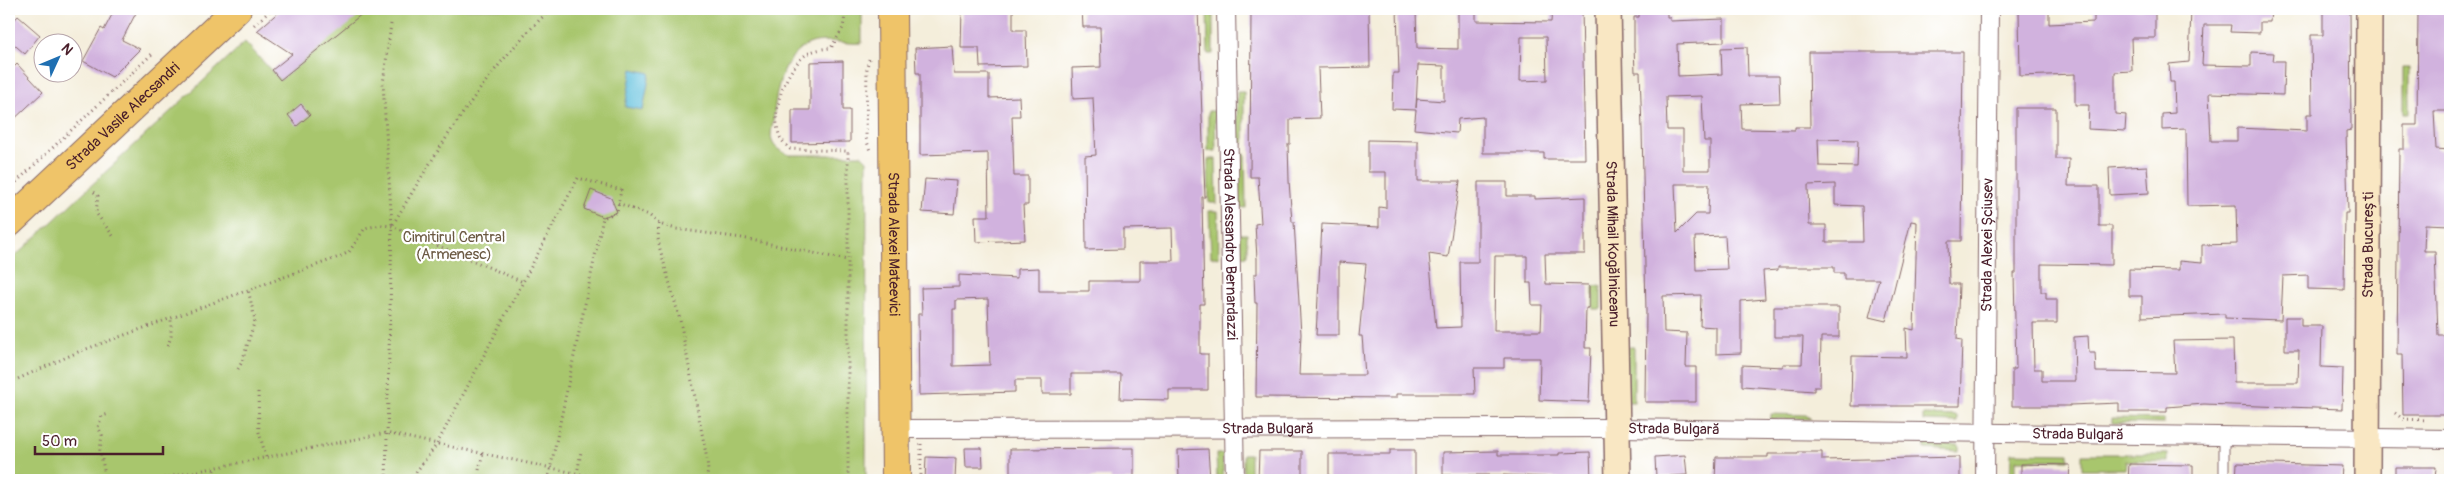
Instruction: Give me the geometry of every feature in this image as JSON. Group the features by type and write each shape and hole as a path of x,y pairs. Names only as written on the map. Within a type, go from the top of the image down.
{"main road":[{"name":"Strada Vasile Alecsandri","path":"9,223 237,9"},
{"name":"Strada Alexei Mateevici","path":"892,9 896,480"},
{"name":"Strada Mihail Kogălniceanu","path":"1608,9 1618,480"},
{"name":"Strada București","path":"2367,480 2369,9"}],"street":[{"name":"Strada Alessandro Bernardazzi","path":"1226,9 1235,480"},
{"name":"Strada Alexei Șciusev","path":"1985,480 1989,9"},
{"name":"Strada Bulgară","path":"896,429 1618,428 2224,438 2450,439"}],"lane":[{"path":"2224,438 2224,480"}],"path":[{"path":"392,226 450,129 523,35 551,9"},
{"path":"846,9 843,28 831,48 811,52 803,57 788,75 780,97 777,119 780,138 790,149 848,151 848,480"},
{"path":"386,480 392,226 383,84 391,24"},
{"path":"9,189 152,54"},
{"path":"410,480 437,444 578,178 621,190 617,212 603,218 548,480"},
{"path":"94,192 98,196 96,213 114,237"},
{"path":"618,203 649,215 659,224 676,229 742,238 847,260"},
{"path":"659,224 658,238 660,249 680,320 707,459 708,472 706,480"},
{"path":"9,382 78,352 349,252 365,228 381,225 392,226 523,282"},
{"path":"238,369 255,320 248,288"},
{"path":"168,346 171,336 171,318"},
{"path":"258,392 258,432 266,457"},
{"path":"2395,413 2402,419 2431,420"},
{"path":"106,480 100,450 102,435 98,427 102,416 109,414"},
{"path":"154,480 386,433 608,480"},
{"path":"921,442 921,480"},
{"path":"577,474 581,452"},
{"path":"479,470 483,454"},
{"path":"210,480 215,468"}],"green space":[{"name":"Cimitirul Central (Armenesc)","path":"365,9 862,9 862,43 825,41 811,43 796,53 789,61 780,80 771,136 773,144 777,148 790,155 862,155 867,160 866,480 9,480 9,262 245,42 280,80"},
{"path":"1207,9 1213,9 1213,54 1208,54"},
{"path":"2403,68 2409,68 2409,113 2403,113"},
{"path":"1237,92 1244,92 1244,143 1237,143"},
{"path":"1208,111 1215,111 1216,151 1208,151"},
{"path":"1237,154 1245,154 1246,208 1238,207"},
{"path":"1208,159 1216,159 1217,203 1209,203"},
{"path":"1209,211 1218,211 1219,257 1211,257"},
{"path":"1239,234 1247,234 1247,256 1239,257"},
{"path":"1593,286 1601,286 1601,309 1593,309"},
{"path":"1625,347 1634,347 1634,402 1626,402"},
{"path":"1771,414 1806,415 1811,419 1771,419"},
{"path":"1923,415 1957,416 1957,422 1923,421"},
{"path":"2112,418 2164,419 2164,424 2112,423"},
{"path":"1925,443 1959,445 1959,451 1925,449"},
{"path":"2011,453 2069,454 2069,460 2016,460 2016,480 2010,480"},
{"path":"1216,454 1223,454 1223,480 1217,480"},
{"path":"1243,454 1250,454 1250,480 1243,480"},
{"path":"2082,454 2168,454 2168,462 2126,461 2125,469 2082,469"}],"water":[{"path":"632,69 650,73 643,110 625,107"}],"building":[{"path":"115,9 138,9 122,40 140,49 112,77 83,61 101,28 104,30"},
{"path":"282,9 368,9 280,80 272,70 292,54 257,31"},
{"path":"962,9 1013,9 1013,30 1026,30 1027,66 980,67 979,48 961,48"},
{"path":"1082,9 1198,9 1205,197 1202,197 1204,304 1200,304 1200,354 1208,354 1208,390 1169,390 1169,400 1120,399 1121,374 1071,374 1071,394 1042,394 1042,380 1015,380 1015,392 919,395 918,314 922,314 921,288 959,287 959,275 1017,278 1017,269 1039,268 1039,291 1089,291 1089,281 1140,281 1140,261 1173,261 1172,228 1123,229 1123,249 1086,250 1085,156 1096,155 1093,98 1073,99 1072,68 1101,67 1100,27 1083,27","holes":["988,299 990,365 953,366 953,309 956,309 956,300"]},
{"path":"1251,9 1369,9 1370,67 1318,68 1320,118 1290,119 1290,144 1288,144 1289,181 1292,222 1294,222 1301,334 1299,375 1365,375 1362,336 1359,336 1366,264 1339,262 1339,335 1316,335 1322,224 1379,227 1379,207 1386,208 1386,172 1368,172 1368,140 1418,141 1418,181 1460,181 1448,257 1429,254 1436,328 1461,327 1460,262 1478,262 1478,182 1507,182 1507,196 1535,196 1535,199 1585,197 1585,254 1545,254 1546,284 1589,285 1589,308 1586,308 1585,348 1591,348 1589,402 1539,400 1540,358 1504,358 1504,368 1474,368 1475,394 1396,394 1396,398 1256,397 1257,303 1255,303 1254,274 1257,274 1257,259 1255,224 1261,223 1258,177 1250,177","holes":["1495,256 1527,256 1527,283 1531,283 1532,305 1542,305 1541,331 1494,331"]},
{"path":"1397,9 1416,9 1417,48 1458,49 1458,9 1476,9 1476,21 1551,22 1552,9 1582,9 1585,159 1544,159 1544,153 1483,153 1483,117 1458,119 1457,133 1414,129 1416,110 1392,109 1393,73 1399,73","holes":["1521,37 1546,37 1547,80 1520,81","1418,65 1444,66 1444,101 1417,99 1416,108"]},
{"path":"1639,9 1667,9 1667,17 1670,17 1670,21 1724,19 1724,42 1677,44 1678,76 1722,74 1721,48 1747,47 1748,76 1779,76 1780,103 1741,104 1742,129 1795,130 1795,127 1810,127 1809,52 1963,52 1961,241 1948,241 1949,284 1959,284 1957,339 1962,340 1960,406 1851,406 1852,356 1907,357 1906,328 1914,330 1917,222 1911,221 1886,321 1869,317 1879,279 1844,279 1844,273 1834,273 1834,267 1778,267 1778,270 1763,271 1765,299 1741,301 1741,353 1716,354 1716,327 1700,326 1701,295 1663,296 1664,332 1687,333 1686,367 1696,367 1696,402 1645,402 1646,311 1642,130 1640,72 1635,72 1634,47 1634,17 1639,17","holes":["1702,96 1704,141 1710,141 1710,170 1683,170 1683,130 1667,130 1666,97","1818,139 1858,140 1857,167 1819,166","1675,184 1709,184 1708,214 1696,214 1677,233","1835,184 1835,205 1862,206 1863,242 1826,242 1826,225 1809,225 1808,185","1725,236 1727,269 1696,270 1695,237"]},
{"path":"2019,9 2049,9 2049,24 2094,22 2094,9 2155,9 2155,38 2131,38 2132,71 2115,72 2115,114 2126,115 2125,131 2088,129 2089,105 2075,105 2075,74 2020,76"},
{"path":"2191,9 2271,9 2270,22 2260,22 2260,33 2230,32 2231,25 2204,25 2202,65 2251,66 2251,52 2274,53 2273,61 2284,61 2283,95 2209,93 2211,141 2237,141 2237,128 2307,131 2307,114 2312,114 2311,35 2323,35 2323,9 2350,9 2351,130 2346,131 2348,213 2345,213 2344,290 2308,289 2308,275 2283,276 2281,320 2225,318 2225,314 2142,317 2142,296 2129,296 2129,269 2179,270 2179,261 2202,263 2202,245 2237,244 2236,205 2187,206 2186,129 2162,130 2162,114 2175,113 2174,82 2170,82 2169,64 2189,62"},
{"path":"2418,9 2450,9 2450,111 2434,111 2436,149 2450,150 2450,225 2425,224 2424,251 2435,251 2438,335 2450,335 2450,415 2403,415 2402,355 2397,355 2399,149 2404,149 2404,125 2417,125"},
{"path":"18,16 37,32 32,32 32,45 25,54 9,40 9,26"},
{"path":"952,46 954,74 989,74 989,98 1019,97 1020,116 1012,116 1014,176 1028,176 1028,205 1023,205 1025,240 976,242 975,216 989,216 988,153 920,155 920,73 916,73 915,48"},
{"path":"843,61 843,110 850,110 850,142 792,143 792,110 810,110 810,62"},
{"path":"17,64 43,92 9,124 9,72"},
{"path":"301,104 310,115 297,126 288,115"},
{"path":"2016,108 2056,108 2056,159 2069,159 2068,186 2099,186 2099,226 2112,226 2112,265 2041,264 2041,292 2046,292 2046,299 2057,299 2057,323 2033,323 2034,369 2042,369 2042,381 2075,381 2074,337 2088,336 2089,353 2095,353 2096,372 2175,373 2173,341 2233,340 2234,383 2298,383 2299,350 2285,350 2285,317 2301,317 2301,326 2322,326 2321,367 2343,368 2342,409 2204,404 2167,407 2167,412 2119,412 2119,403 2070,406 2012,406 2012,369 2016,369 2014,273 2016,273"},
{"path":"2147,166 2149,193 2110,195 2109,168"},
{"path":"925,179 957,181 954,214 922,212"},
{"path":"591,190 611,198 617,212 603,217 584,209"},
{"path":"1774,307 1839,307 1839,337 1821,337 1820,387 1814,387 1814,391 1742,386 1742,365 1783,367 1783,364 1802,364 1803,337 1774,337"},
{"path":"965,448 982,448 983,467 966,467"},
{"path":"1134,448 1134,480 1110,480 1110,477 1041,477 1041,480 1010,480 1010,449"},
{"path":"1208,449 1210,480 1179,480 1178,450"},
{"path":"1390,450 1415,450 1415,480 1329,480 1329,454 1390,454"},
{"path":"1259,451 1302,451 1302,480 1258,480"},
{"path":"1498,451 1498,455 1559,455 1559,453 1590,452 1591,480 1560,480 1560,478 1504,475 1443,475 1443,452"},
{"path":"1798,452 1822,452 1822,460 1960,457 1960,480 1847,480 1847,478 1715,480 1716,457 1768,457 1768,454 1798,454"},
{"path":"1685,455 1687,475 1656,477 1655,457"},
{"path":"926,457 956,458 955,480 925,480"},
{"path":"2237,463 2342,466 2341,480 2236,480"},
{"path":"2021,464 2070,465 2069,480 2021,480"},
{"path":"2129,464 2193,465 2193,480 2128,480"},
{"path":"2395,467 2436,467 2435,480 2395,480"}]}
